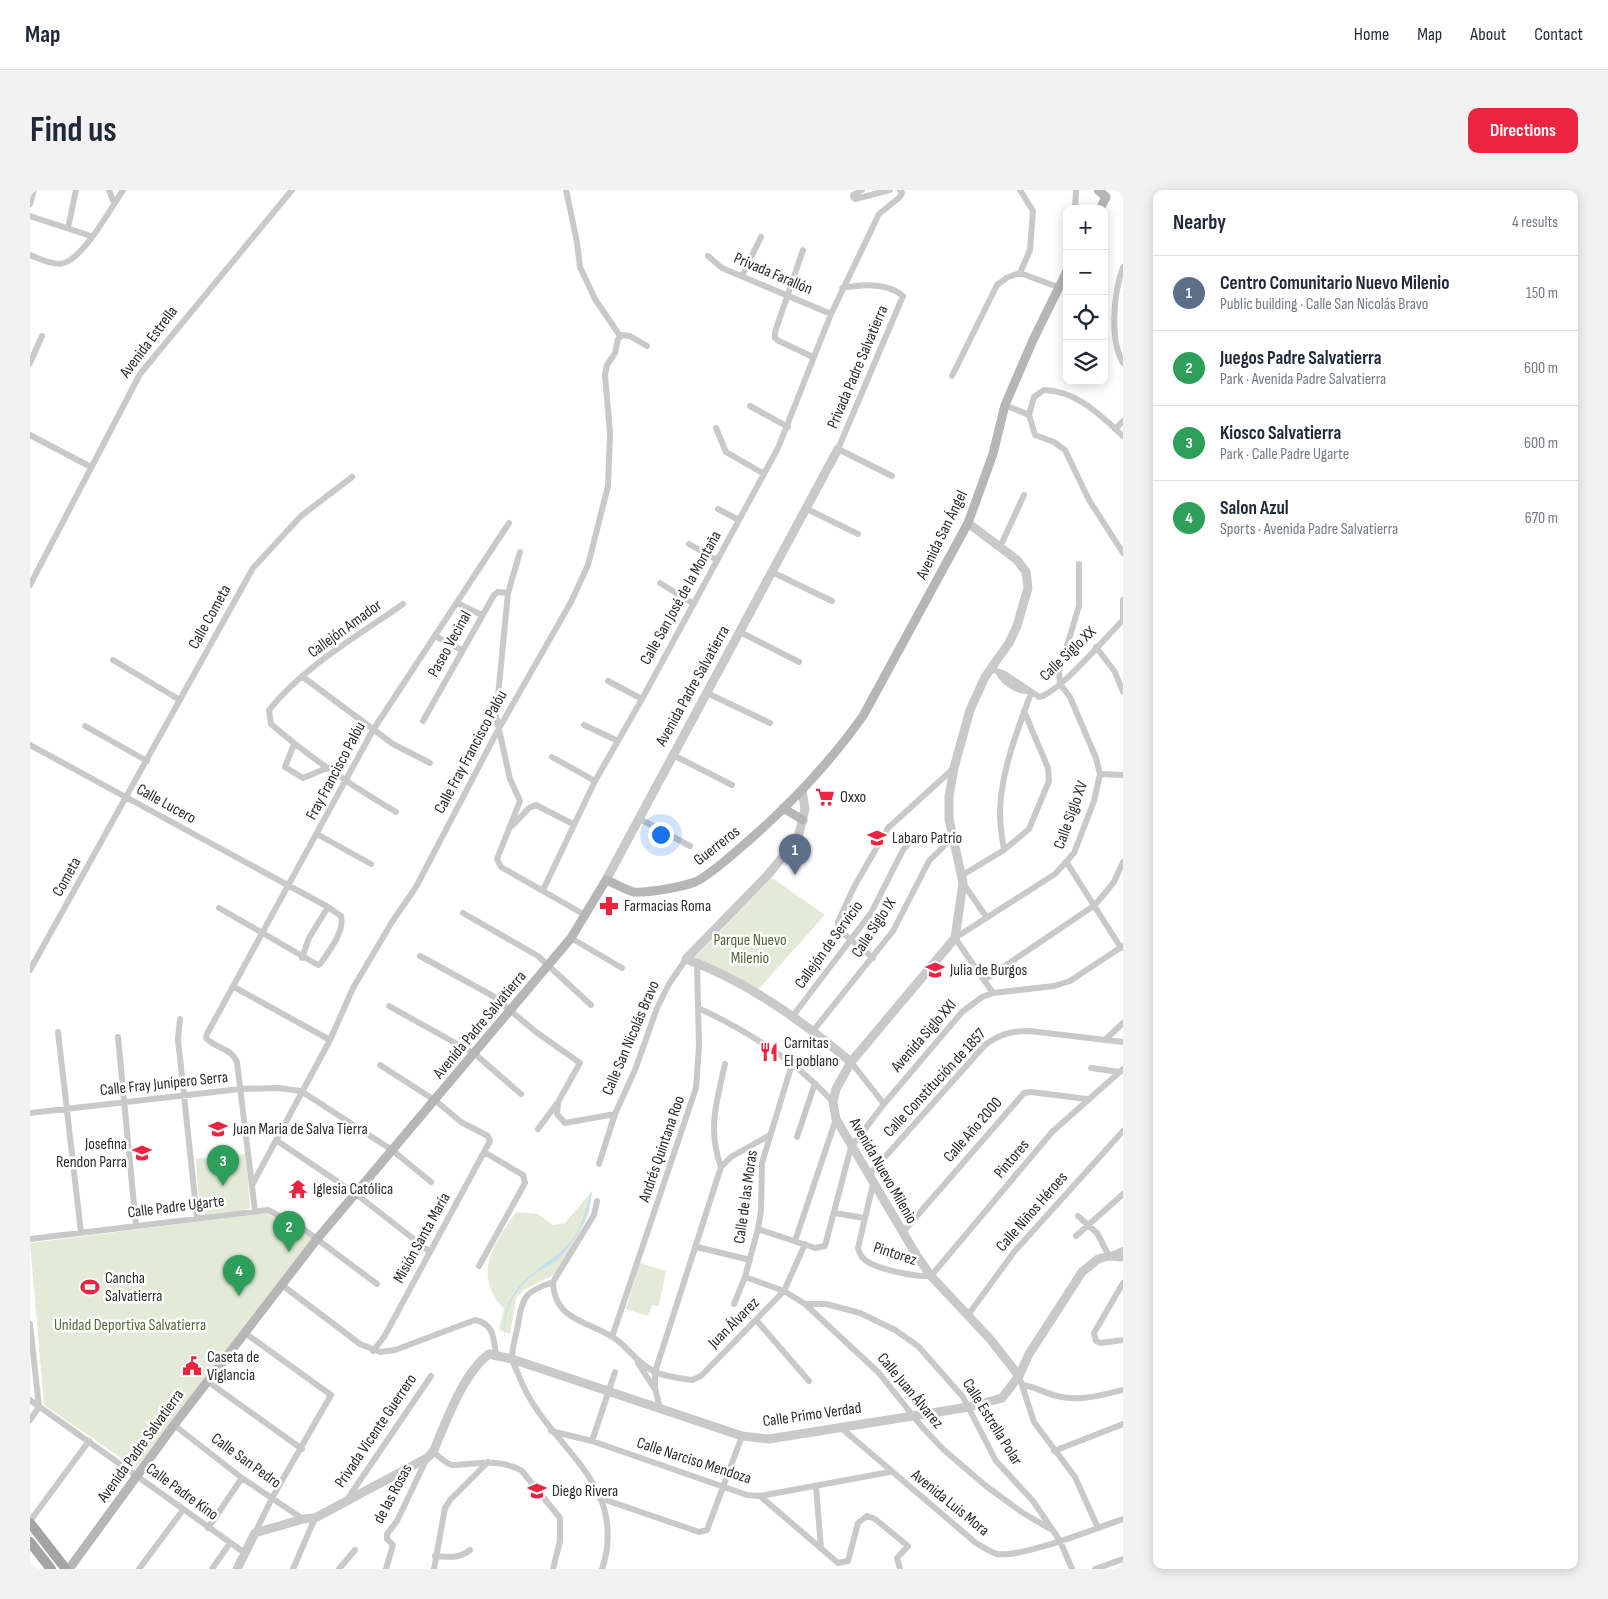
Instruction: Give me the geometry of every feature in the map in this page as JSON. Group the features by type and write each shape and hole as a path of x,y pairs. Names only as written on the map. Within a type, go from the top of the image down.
{"main road":[{"path":"1098,190 1108,193 1102,205"},
{"name":"Avenida San Ángel","path":"802,790 847,738 863,716 968,523 993,454 1005,405 1063,278"},
{"name":"Guerreros","path":"606,880 633,892 695,882 749,840 802,790"},
{"path":"783,808 803,820"},
{"name":"Avenida Padre Salvatierra","path":"67,1569 174,1425 317,1239 436,1101 571,938 606,880"},
{"path":"30,1522 67,1569"},
{"path":"30,1542 51,1569"}],"street":[{"path":"30,204 34,190"},
{"path":"68,228 76,190"},
{"path":"109,190 114,203"},
{"path":"30,255 56,264 64,263 77,254 92,236 123,190"},
{"name":"Avenida Estrella","path":"30,585 140,374 292,190"},
{"path":"566,190 578,242 580,268 595,299 620,336 630,336 647,346"},
{"path":"862,190 853,195 853,197 856,199 890,190"},
{"name":"Calle San José de la Montaña","path":"543,890 595,781 764,474 788,426 813,357 842,288 879,214 900,197 902,193 900,190"},
{"path":"1020,190 1033,211 1030,250 1020,273"},
{"path":"1075,205 1076,190"},
{"path":"30,216 92,236"},
{"path":"742,276 761,237"},
{"path":"803,250 775,332 775,338 813,357"},
{"name":"Privada Farallón","path":"708,256 722,268 831,314"},
{"path":"1123,266 1115,309 1115,340 1123,364"},
{"path":"952,376 997,286 1008,277 1020,273 1058,287"},
{"name":"Privada Padre Salvatierra","path":"838,449 903,296 896,290 877,286 859,285 842,288"},
{"path":"30,364 42,336"},
{"name":"Calle Fray Francisco Palóu","path":"252,1185 330,1040 353,988 392,922 416,887 498,730 571,602 588,565 608,486 610,434 605,375 620,336"},
{"path":"1123,436 1077,398 1054,390 1038,392 1034,398 1029,415 1035,435 1054,442 1066,450 1089,500 1123,553"},
{"path":"1005,405 1029,415"},
{"path":"750,406 788,426"},
{"path":"1115,429 1123,421"},
{"path":"716,428 726,452 764,474"},
{"path":"30,435 91,467"},
{"path":"838,449 892,476"},
{"name":"Avenida Padre Salvatierra","path":"606,880 838,449"},
{"name":"Calle Cometa","path":"127,798 253,568 301,516 352,477"},
{"path":"1000,547 1024,495"},
{"path":"805,508 858,534"},
{"path":"718,509 740,520"},
{"name":"Fray Francisco Palóu","path":"240,1090 237,1062 231,1052 210,1042 206,1038 207,1034 346,783 373,730 509,522"},
{"path":"968,523 1017,560 1026,572 1028,588 1017,626 1009,644 995,671 970,710 954,768 949,796 952,838 962,879 987,918"},
{"path":"689,544 717,560"},
{"path":"520,552 508,593 499,663 496,716 510,779 520,801 511,827 498,854 498,863 501,867 585,915"},
{"path":"1060,684 1059,672 1079,606 1079,564"},
{"path":"772,572 832,601"},
{"path":"660,583 694,604"},
{"name":"Paseo Vecinal","path":"423,721 482,615 498,592 508,593"},
{"path":"1123,600 1123,620"},
{"path":"456,603 482,615"},
{"name":"Callejón Amador","path":"294,744 271,724 269,710 303,677 360,633 403,604"},
{"name":"Calle Siglo XX","path":"995,671 1005,674 1030,692 1044,696 1060,684 1123,620"},
{"path":"740,632 799,662"},
{"path":"435,636 462,650"},
{"path":"1096,647 1115,672 1123,692"},
{"path":"113,660 180,700"},
{"path":"303,677 373,730 430,763"},
{"path":"608,682 642,698"},
{"name":"Calle Siglo XV","path":"955,938 1055,874 1067,863 1074,853 1094,801 1100,774 1070,697 1060,684"},
{"path":"1004,850 1000,817 1003,790 1009,757 1030,692"},
{"path":"707,693 770,723"},
{"path":"833,1102 836,1090 852,1062 955,938 962,879 1004,850 1029,829 1049,781 1048,768 1024,711"},
{"path":"584,725 618,741"},
{"path":"85,726 147,761"},
{"path":"327,768 303,778 285,767 294,744 327,768 346,783 396,812"},
{"name":"Calle Lucero","path":"30,745 328,907 341,916 342,920 338,935 321,964 318,965 302,958"},
{"path":"673,755 732,785"},
{"path":"552,757 595,781"},
{"path":"873,958 838,929 838,922 888,828 918,798 954,768"},
{"path":"1100,774 1123,775"},
{"name":"Calle San Nicolás Bravo","path":"599,1164 615,1114 635,1070 657,1008 669,984 686,959 767,876 798,838 805,809 802,790"},
{"name":"Cometa","path":"30,970 127,798"},
{"path":"511,827 529,808 536,805 573,824"},
{"path":"638,818 690,846"},
{"path":"317,834 371,864"},
{"name":"Callejón de Servicio","path":"792,1017 871,913 903,850 915,836"},
{"name":"Calle Siglo IX","path":"813,1031 893,931 929,861 952,838"},
{"path":"984,980 1095,905 1114,882 1123,862"},
{"path":"1067,863 1122,947"},
{"path":"219,908 302,958 309,938 328,907"},
{"path":"463,913 524,947 591,1005"},
{"path":"571,938 622,968"},
{"path":"955,938 993,993"},
{"name":"Avenida Siglo XXI","path":"851,1147 884,1104 962,1012 982,997 993,993 1054,986 1070,981 1122,947"},
{"path":"420,956 493,996 536,1032 580,1063 558,1102 538,1128"},
{"path":"686,959 722,973 813,1031 852,1062 884,1104"},
{"name":"Andrés Quintana Roo","path":"612,1337 696,1088 699,1070 697,963"},
{"path":"234,987 330,1040"},
{"path":"389,1006 475,1054 521,1094"},
{"path":"698,1008 758,1041 792,1064 816,1083 833,1102"},
{"path":"180,1019 178,1040 197,1218"},
{"path":"1105,1040 1123,1024"},
{"name":"Calle Constitución de 1857","path":"871,1180 985,1045 997,1036 1014,1031 1029,1031 1123,1042"},
{"path":"58,1032 80,1233"},
{"path":"118,1037 136,1226"},
{"path":"725,1064 713,1126 721,1167 731,1157 770,1135"},
{"name":"Calle de las Moras","path":"734,1304 745,1277 758,1229 761,1211 762,1163 792,1064"},
{"path":"380,1065 436,1101"},
{"path":"1091,1068 1121,1070"},
{"name":"Pintores","path":"930,1276 1052,1132 1121,1070"},
{"path":"797,1137 816,1083"},
{"name":"Calle Fray Junípero Serra","path":"30,1113 240,1090 278,1088 301,1091"},
{"path":"240,1090 255,1211"},
{"path":"301,1091 392,1150 431,1182"},
{"name":"Calle Año 2000","path":"902,1233 1024,1093 1031,1092 1087,1100"},
{"name":"Misión Santa María","path":"373,1351 384,1337 490,1141 488,1136 461,1122 436,1101"},
{"path":"558,1102 557,1114 565,1122 615,1114"},
{"name":"Avenida Nuevo Milenio","path":"833,1102 836,1119 851,1147 930,1276 968,1315 1021,1380 1034,1422 1075,1477 1098,1528"},
{"path":"795,1241 836,1119"},
{"name":"Calle Niños Héroes","path":"968,1315 1014,1252 1123,1131"},
{"path":"276,1140 356,1194 429,1251"},
{"path":"758,1229 815,1248 825,1246 851,1147"},
{"path":"479,1266 525,1183 523,1175 484,1152"},
{"name":"Calle de las Moras","path":"655,1388 655,1372 697,1247 721,1167"},
{"path":"835,1213 864,1218 871,1180"},
{"path":"1076,1236 1123,1194"},
{"path":"597,1201 594,1215 553,1282 553,1295 559,1306 570,1316 612,1337 636,1359 655,1372"},
{"name":"Calle Padre Ugarte","path":"30,1238 268,1210 302,1228 377,1284"},
{"path":"1078,1216 1097,1233 1110,1256"},
{"name":"Pintorez","path":"864,1218 858,1248 866,1261 915,1276 930,1276"},
{"name":"Juan Álvarez","path":"655,1372 692,1380 697,1378 757,1321 784,1291 805,1244"},
{"path":"697,1247 750,1260"},
{"path":"1110,1256 1123,1250"},
{"path":"1110,1256 1123,1257"},
{"name":"Calle Primo Verdad","path":"492,1355 512,1359 608,1390 742,1436 769,1439 914,1416 969,1407 1002,1398 1021,1380 1029,1354 1082,1272 1090,1264 1110,1256"},
{"name":"Calle Juan Álvarez","path":"745,1277 784,1291 805,1304 879,1373 931,1438 986,1486 1023,1513 1052,1530"},
{"path":"553,1282 534,1289 527,1295 519,1314 512,1359 522,1385 551,1431 592,1480 600,1498 608,1547 602,1569"},
{"path":"1123,1283 1094,1333 1096,1341 1101,1343 1123,1340"},
{"path":"255,1533 303,1519 315,1518 430,1455 465,1383 482,1359 492,1355 494,1335 483,1321 475,1320 395,1350 373,1351 360,1344 282,1285"},
{"name":"Calle Estrella Polar","path":"805,1304 826,1304 860,1313 907,1337 931,1361 969,1407 996,1460 1026,1493 1060,1541 1071,1569"},
{"path":"757,1321 809,1381"},
{"path":"30,1324 39,1407 30,1420"},
{"path":"237,1569 272,1498 330,1398 329,1393 245,1333"},
{"path":"636,1359 655,1388 660,1408"},
{"path":"592,1441 615,1372"},
{"name":"Privada Vicente Guerrero","path":"345,1502 431,1376"},
{"path":"1021,1380 1056,1396 1085,1399 1123,1390"},
{"path":"208,1381 302,1449"},
{"name":"Calle Padre Kino","path":"30,1400 245,1553"},
{"path":"1054,1451 1123,1424"},
{"name":"Calle San Pedro","path":"174,1425 242,1478 303,1519"},
{"name":"Avenida Luis Mora","path":"840,1427 890,1472 976,1543 988,1550 1007,1554 1060,1541 1123,1519"},
{"name":"Calle Narciso Mendoza","path":"551,1431 592,1441 747,1495 760,1496 890,1472"},
{"path":"600,1498 699,1532 704,1532 707,1530 742,1436"},
{"path":"30,1522 89,1441"},
{"path":"430,1455 446,1464 488,1462 516,1467 522,1471 557,1512 561,1525 560,1541 553,1569"},
{"name":"de las Rosas","path":"386,1569 393,1545 387,1539 387,1534 397,1521 430,1455"},
{"path":"434,1569 441,1524 450,1500 488,1462"},
{"path":"208,1528 242,1478"},
{"path":"816,1486 821,1548"},
{"path":"760,1496 833,1560 843,1563 848,1561 851,1555 858,1523 868,1516 875,1519 907,1545 907,1548 896,1558 900,1569"},
{"path":"140,1569 183,1510"},
{"path":"293,1569 315,1518"},
{"path":"212,1569 230,1543"},
{"path":"339,1569 356,1550"},
{"path":"436,1556 453,1558 462,1556 470,1550"},
{"path":"1095,1569 1112,1566 1123,1559"}],"green space":[{"name":"Parque Nuevo Milenio","path":"772,878 825,915 756,992 690,962"},
{"path":"246,1154 250,1209 200,1215 196,1159"},
{"path":"592,1191 589,1214 559,1272 524,1290 516,1298 510,1334 499,1330 504,1309 494,1296 489,1284 489,1260 500,1236 516,1212 538,1214 553,1225 565,1223"},
{"name":"Unidad Deportiva Salvatierra","path":"266,1213 314,1240 136,1468 44,1405 30,1243"},
{"path":"640,1263 666,1271 659,1306 652,1305 648,1316 626,1309"}],"water":[{"path":"592,1191 585,1220 570,1246 556,1261 528,1279 516,1293 505,1319 504,1329 505,1316 509,1302 517,1290 526,1280 559,1253 578,1231"}],"place":[{"name":"Oxxo","path":"825,797"},
{"name":"Labaro Patrio","path":"877,838"},
{"name":"Centro Comunitario Nuevo Milenio","path":"795,875"},
{"name":"Farmacias Roma","path":"609,906"},
{"name":"Julia de Burgos","path":"935,970"},
{"name":"Carnitas El poblano","path":"769,1052"},
{"name":"Juan Maria de Salva Tierra","path":"218,1129"},
{"name":"Josefina Rendon Parra","path":"142,1153"},
{"name":"Kiosco Salvatierra","path":"223,1186"},
{"name":"Iglesia Católica","path":"298,1189"},
{"name":"Juegos Padre Salvatierra","path":"289,1252"},
{"name":"Cancha Salvatierra","path":"90,1287"},
{"name":"Salon Azul","path":"239,1296"},
{"name":"Caseta de Viglancia","path":"192,1366"},
{"name":"Diego Rivera","path":"537,1491"}]}
